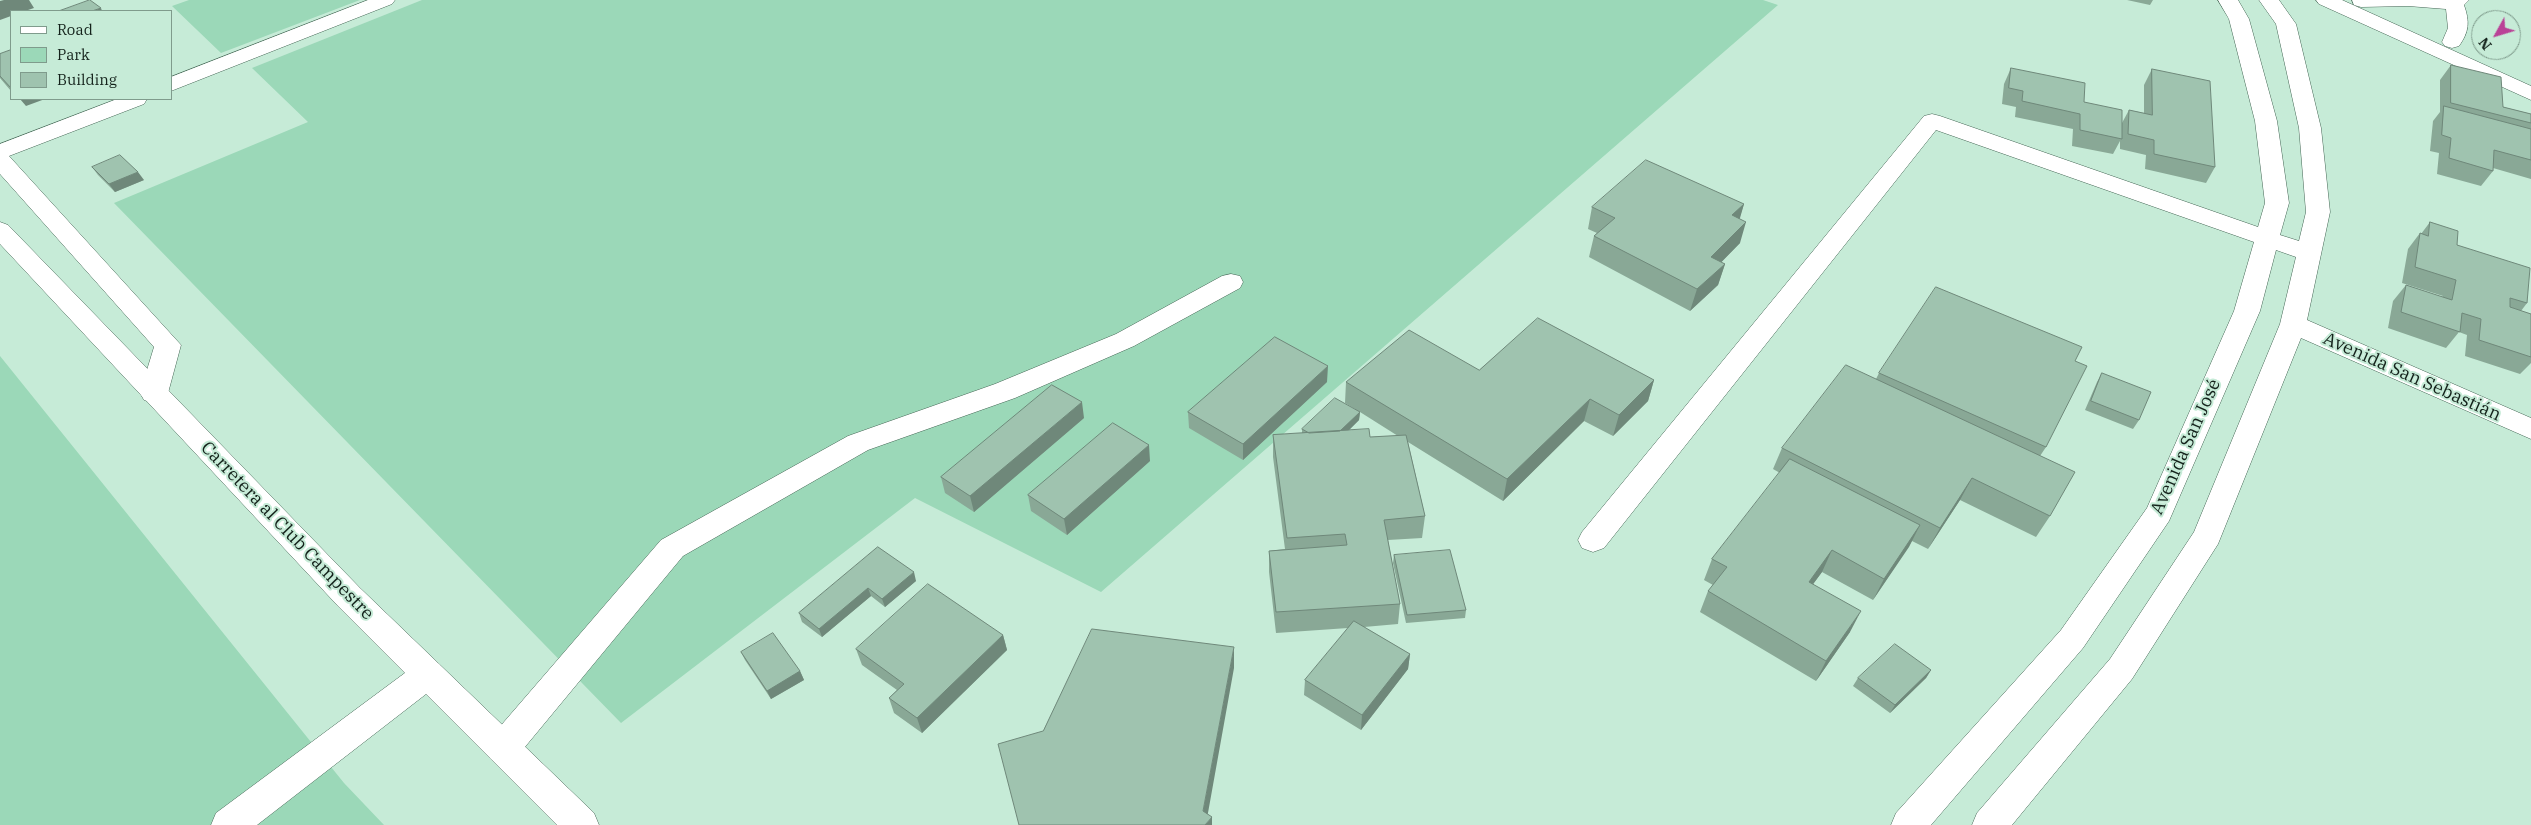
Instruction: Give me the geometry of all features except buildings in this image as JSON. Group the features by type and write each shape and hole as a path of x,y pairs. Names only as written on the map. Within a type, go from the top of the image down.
{"street":[{"path":"172,85 385,0"},
{"name":"Avenida San José","path":"1910,825 1936,792 2072,639 2159,513 2247,311 2268,239 2276,203 2266,121 2239,19 2228,0"},
{"path":"1990,825 2121,669 2207,536 2293,324 2318,212 2310,128 2286,24 2269,0"},
{"path":"2326,0 2531,94"},
{"path":"2360,1 2457,2 2460,22 2458,33 2452,42"},
{"path":"2360,1 2531,77"},
{"path":"0,152 133,100"},
{"path":"1593,540 1932,121 2309,253"},
{"path":"0,160 30,198 53,219 168,345 154,393"},
{"name":"Carretera al Club Campestre","path":"0,230 349,597 581,825"},
{"path":"503,748 672,548 858,443 1005,391 1125,340 1231,282"},
{"name":"Avenida San Sebastián","path":"2293,324 2531,429"},
{"path":"228,825 428,674"}],"green space":[{"path":"189,0 360,0 221,53 172,6"},
{"path":"422,0 1763,0 1778,5 1101,592 915,498 621,723 114,203 308,122 252,68"},
{"path":"0,356 344,783 384,825 0,825"}]}
